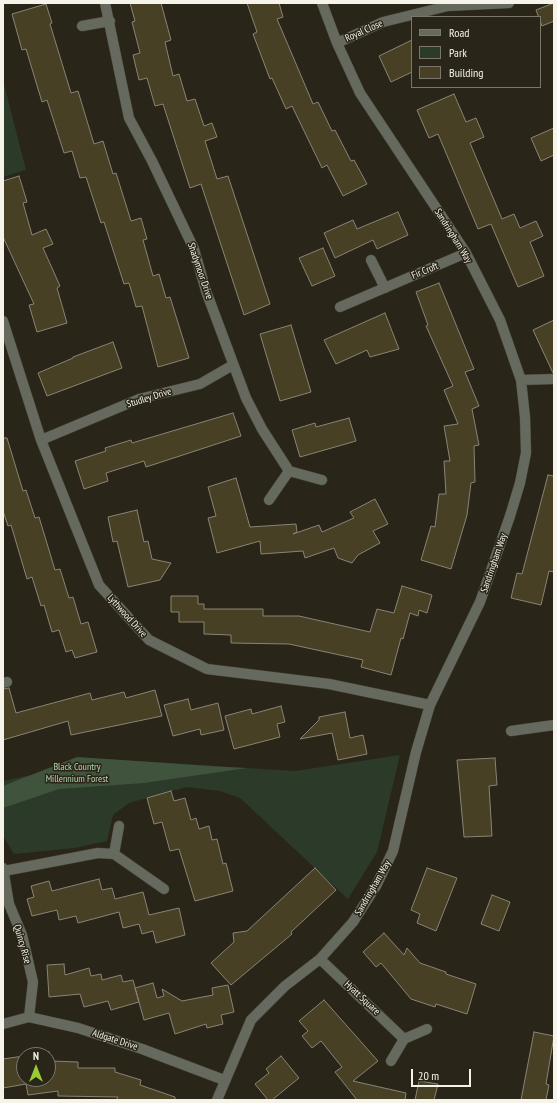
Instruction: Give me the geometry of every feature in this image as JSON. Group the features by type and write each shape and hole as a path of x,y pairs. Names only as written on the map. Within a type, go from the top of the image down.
{"street":[{"name":"Shadymoor Drive","path":"105,3 110,21 129,118 152,160 194,248 206,291 246,398 262,429 289,471"},
{"name":"Sandringham Way","path":"217,1100 224,1080 251,1020 285,986 320,959 353,922 376,886 393,851 416,752 430,705 480,602 520,483 526,453 525,417 521,380 500,320 466,253 360,93 337,43 322,3"},
{"name":"Royal Close","path":"337,43 383,22 448,6 509,3"},
{"path":"82,26 110,21"},
{"name":"Fir Croft","path":"340,307 466,253"},
{"path":"371,260 385,288"},
{"name":"Lythwood Drive","path":"3,321 41,440 99,585 149,640 207,669 329,684 430,705"},
{"name":"Studley Drive","path":"41,440 139,399 200,384 233,365"},
{"path":"521,380 554,379"},
{"path":"269,500 289,471 322,480"},
{"path":"511,731 554,725"},
{"path":"119,826 114,854 164,889"},
{"name":"Quincy Rise","path":"29,1017 32,982 22,935 9,904 4,870 98,853 114,854"},
{"name":"Hyatt Square","path":"320,959 404,1039"},
{"name":"Aldgate Drive","path":"3,1024 29,1017 78,1028 142,1049 224,1080"},
{"path":"391,1061 404,1039 427,1029"}],"green space":[{"path":"3,80 26,170 3,177"},
{"path":"400,755 377,852 348,899 240,798 220,791 186,787 129,803 113,815 107,841 75,848 14,854 3,836 3,781 105,759 295,771"},
{"name":"Black Country Millennium Forest","path":"77,757 247,768 144,783 59,789 3,808 3,786"}],"building":[{"path":"130,3 161,3 171,40 165,42 173,76 179,74 187,101 195,99 204,126 212,123 217,137 205,141 217,179 228,176 270,304 244,315 201,184 190,188 163,104 155,106 147,78 139,80 133,55 140,53 132,22 135,21"},
{"path":"247,3 279,3 283,17 277,19 313,104 318,102 332,131 335,130 351,161 354,160 367,184 343,196 327,165 322,168 292,106 286,109 272,78 270,79 253,34 257,32"},
{"path":"554,3 554,21 542,26 541,16 538,16 536,10"},
{"path":"46,4 52,23 50,24 71,93 78,91 94,144 103,141 113,174 116,173 131,221 141,218 147,239 143,240 153,276 159,274 166,298 170,297 189,358 158,367 142,306 136,307 129,283 124,284 104,222 101,223 86,177 80,178 72,151 64,153 47,100 42,102 26,49 22,50 12,14"},
{"path":"411,40 411,72 391,82 379,56"},
{"path":"454,94 466,122 476,118 484,137 470,143 502,219 514,214 520,228 536,221 543,236 530,242 544,276 518,287 491,224 478,229 438,134 429,138 417,110"},
{"path":"554,128 554,155 541,161 531,138"},
{"path":"19,176 27,202 23,203 32,235 46,229 53,244 43,248 60,286 57,288 67,323 37,332 29,305 34,304 3,237 3,181"},
{"path":"398,212 408,235 377,249 373,240 335,258 324,233 353,220 357,229"},
{"path":"323,248 335,276 312,286 299,258"},
{"path":"439,283 474,369 465,372 479,406 472,409 479,445 474,446 475,482 471,483 467,515 451,569 421,560 431,526 435,527 439,494 446,494 444,461 450,461 444,426 458,424 444,390 453,386 426,326 428,325 416,292"},
{"path":"385,313 399,349 370,357 367,350 336,364 324,340"},
{"path":"554,320 554,373 553,373 533,330"},
{"path":"291,325 311,392 280,401 260,334"},
{"path":"113,342 122,368 47,396 38,373 73,357"},
{"path":"233,413 241,436 146,467 144,461 106,473 108,481 84,489 75,461 106,451 105,448 131,440 132,443"},
{"path":"349,418 356,441 300,457 292,430 315,423 316,427"},
{"path":"3,438 7,438 23,491 26,490 35,518 39,517 55,570 60,569 69,598 73,597 81,624 88,622 97,652 75,658 72,650 66,652 59,630 52,632 44,605 41,606 32,577 27,579 11,525 8,526 3,511"},
{"path":"548,475 554,476 554,572 549,571 541,605 511,598 517,573 522,574"},
{"path":"236,478 250,527 296,524 297,532 293,534 319,525 322,532 354,518 350,512 375,499 388,524 373,531 380,543 358,555 352,563 338,558 334,548 305,558 303,551 261,554 260,541 217,553 208,518 216,516 208,487"},
{"path":"137,510 144,542 148,541 152,559 171,563 160,580 128,587 117,541 113,542 108,517"},
{"path":"402,586 432,595 427,613 419,610 418,616 410,613 403,639 401,638 391,675 361,667 363,660 289,644 231,643 231,635 204,634 204,622 179,622 179,612 171,612 171,596 198,596 198,604 204,604 204,609 263,609 263,616 299,616 370,632 377,609 394,613"},
{"path":"9,688 16,713 90,693 92,700 124,692 126,698 155,690 162,716 71,735 68,721 3,740 3,689"},
{"path":"188,699 191,710 218,703 224,730 201,735 200,729 173,736 164,705"},
{"path":"281,706 285,722 277,724 280,737 234,749 225,716 251,709 252,714"},
{"path":"345,712 350,738 363,735 367,754 338,760 332,733 300,739 319,720 319,717"},
{"path":"495,758 497,785 489,786 492,836 464,837 457,760"},
{"path":"171,791 174,801 185,798 191,820 196,818 199,829 209,826 212,840 217,839 223,864 226,863 233,891 195,901 179,849 170,851 162,822 154,824 147,798"},
{"path":"315,868 336,890 291,932 292,934 231,985 211,963 234,942 233,933 247,931"},
{"path":"427,868 457,878 436,931 417,923 420,914 411,910"},
{"path":"99,879 102,890 112,888 115,899 143,892 149,915 179,908 185,935 156,943 153,931 142,934 139,924 123,928 119,912 78,923 76,916 59,920 57,910 32,916 27,899 34,897 31,886 49,881 52,891"},
{"path":"492,895 510,902 499,931 481,924"},
{"path":"384,933 404,955 407,948 420,963 476,984 467,1014 436,1004 435,1007 411,999 381,963 376,967 363,952"},
{"path":"64,964 65,975 89,968 91,976 101,974 102,980 121,975 123,982 133,980 139,1002 111,1010 108,1001 84,1007 80,994 49,997 47,965"},
{"path":"153,983 157,998 164,996 162,989 182,1001 213,995 212,988 228,985 234,1012 221,1015 223,1024 207,1028 206,1024 175,1034 169,1013 144,1020 135,988"},
{"path":"324,1000 378,1061 353,1081 406,1093 405,1100 357,1100 335,1072 342,1067 321,1041 312,1048 302,1036 308,1031 299,1021"},
{"path":"534,1032 554,1036 546,1084 549,1085 546,1100 521,1100"},
{"path":"281,1056 299,1078 272,1100 268,1100 255,1084 269,1073 266,1069"},
{"path":"16,1057 16,1086 3,1088 3,1059"},
{"path":"56,1061 78,1062 78,1068 115,1068 115,1072 141,1080 140,1085 175,1097 175,1100 116,1100 118,1097 58,1096 58,1091 28,1095 27,1087 56,1087"},
{"path":"419,1081 438,1084 434,1100 415,1100"}]}
